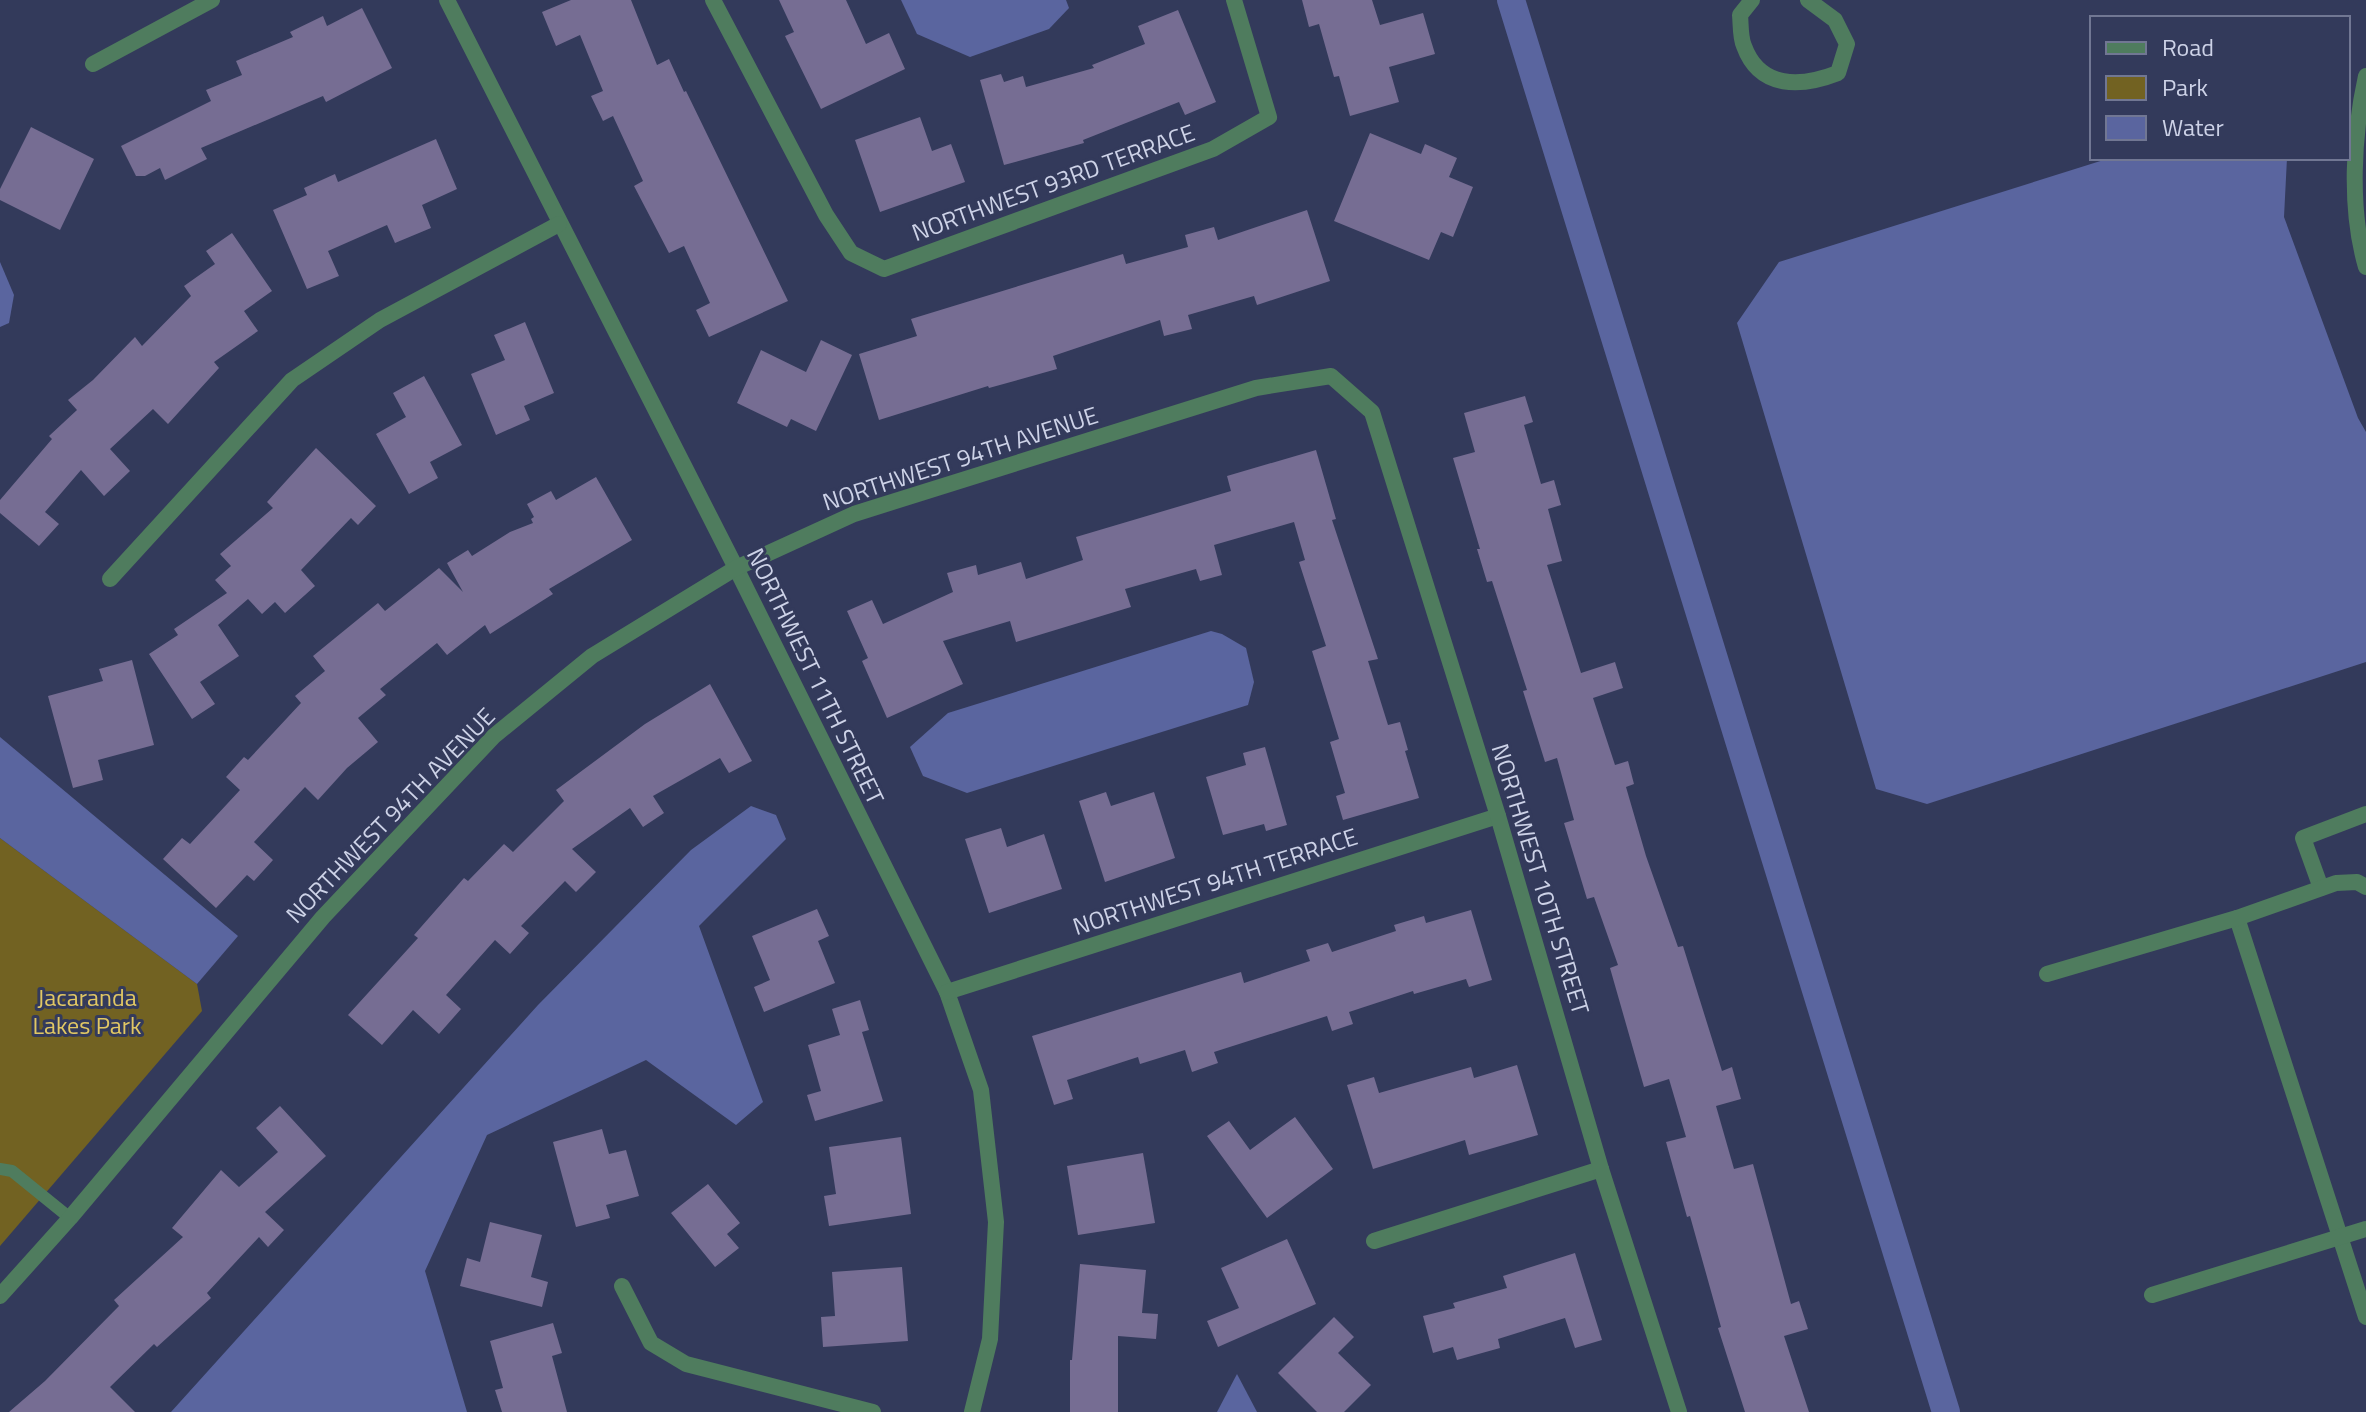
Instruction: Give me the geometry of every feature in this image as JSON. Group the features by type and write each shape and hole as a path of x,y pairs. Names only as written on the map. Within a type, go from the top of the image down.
{"street":[{"path":"93,64 212,0"},
{"name":"NORTHWEST 11TH STREET","path":"447,0 736,568 947,992 981,1090 996,1222 990,1339 972,1412"},
{"name":"NORTHWEST 93RD TERRACE","path":"713,0 826,215 851,253 884,269 1213,149 1269,117 1234,0"},
{"path":"1752,0 1740,15 1743,44 1755,66 1784,83 1812,83 1838,73 1847,44 1835,20 1808,0"},
{"path":"2366,76 2357,119 2357,235 2366,267"},
{"path":"110,579 292,380 380,320 559,224"},
{"name":"NORTHWEST 94TH AVENUE","path":"0,1296 70,1218 323,917 494,736 592,656 736,568 869,509 1256,388 1331,376"},
{"name":"NORTHWEST 10TH STREET","path":"1331,376 1372,412 1498,816 1601,1169 1679,1412"},
{"path":"2321,888 2303,838 2366,814"},
{"name":"NORTHWEST 94TH TERRACE","path":"947,992 1498,816"},
{"path":"2047,974 2237,918 2336,883 2357,882 2366,887"},
{"path":"2237,918 2366,1317"},
{"path":"1374,1241 1601,1169"},
{"path":"2152,1295 2366,1229"},
{"path":"622,1286 651,1343 686,1364 873,1412"}],"lane":[{"path":"0,1169 12,1171 70,1218"}],"green space":[{"name":"Jacaranda Lakes Park","path":"0,838 197,984 202,1011 0,1246"}],"water":[{"path":"901,0 1066,0 1069,8 1049,29 970,57 917,34"},
{"path":"2104,160 2287,160 2284,217 2358,418 2366,432 2366,662 1927,804 1876,789 1737,323 1779,262"},
{"path":"0,262 14,295 9,323 0,327"},
{"path":"1211,631 1246,648 1254,682 1248,705 967,793 923,776 910,747 948,713"},
{"path":"0,737 238,936 197,984 0,838"},
{"path":"751,806 776,815 786,839 699,926 763,1102 736,1125 646,1060 487,1135 425,1271 467,1412 171,1412 538,1005 691,850"},
{"path":"1237,1374 1257,1412 1217,1412"}],"building":[{"path":"571,0 631,0 657,65 669,59 788,301 709,337 696,310 710,303 684,246 669,253 634,186 643,181 613,116 603,121 591,96 603,91 580,35 556,46 542,12"},
{"path":"779,0 846,0 866,44 889,33 905,69 821,109 785,36 794,32"},
{"path":"1302,0 1372,0 1380,25 1423,13 1435,54 1389,67 1399,102 1350,116 1339,76 1334,77 1319,24 1309,27"},
{"path":"362,8 392,68 326,102 323,96 201,148 207,159 165,180 160,168 145,176 136,176 121,146 211,101 206,90 242,75 236,61 293,37 290,32 323,16 327,26"},
{"path":"1178,10 1216,102 1185,115 1179,102 1083,140 1084,143 1004,165 980,80 1001,74 1004,82 1023,76 1026,87 1094,68 1092,65 1145,44 1138,26"},
{"path":"920,117 932,151 951,144 965,182 880,212 855,140"},
{"path":"31,127 94,159 60,230 0,200 0,189"},
{"path":"1370,133 1421,154 1425,144 1457,158 1449,177 1473,187 1453,237 1441,232 1429,260 1334,221"},
{"path":"436,139 457,189 422,205 431,228 395,243 387,225 328,251 339,276 307,289 273,210 307,195 304,188 335,174 338,182"},
{"path":"1307,210 1330,281 1257,305 1254,296 1188,315 1192,329 1164,336 1160,320 1053,356 1057,369 988,386 879,420 859,354 917,336 911,319 1123,254 1126,264 1188,247 1185,235 1214,227 1218,240"},
{"path":"232,233 272,291 244,311 258,331 214,362 219,368 168,424 153,409 110,449 130,471 104,496 81,470 45,512 59,524 39,546 0,513 0,500 52,439 49,436 77,410 68,400 93,380 135,337 142,346 191,296 184,286 215,264 206,251"},
{"path":"525,322 554,393 524,406 530,420 496,435 471,374 505,360 494,335"},
{"path":"821,340 852,355 816,431 791,419 787,427 737,403 761,350 806,372"},
{"path":"424,376 462,445 430,462 438,478 409,494 376,434 406,417 393,393"},
{"path":"1525,396 1533,422 1524,425 1541,484 1554,480 1561,505 1548,509 1562,561 1547,565 1581,673 1615,662 1623,688 1593,698 1615,765 1628,761 1634,784 1626,787 1646,856 1678,947 1683,946 1722,1071 1732,1067 1741,1099 1716,1106 1734,1169 1753,1164 1791,1304 1799,1301 1808,1329 1784,1336 1809,1412 1745,1412 1666,1142 1686,1137 1669,1079 1644,1087 1610,968 1618,965 1594,897 1587,899 1564,823 1574,820 1557,758 1545,762 1523,691 1527,690 1492,581 1487,582 1477,549 1480,549 1453,458 1475,452 1464,413"},
{"path":"316,448 376,506 358,525 351,518 301,570 315,586 285,613 275,602 262,614 248,599 218,625 239,656 200,682 215,704 192,719 149,654 178,635 174,629 227,593 215,580 231,566 220,554 273,508 267,502"},
{"path":"1316,450 1336,519 1332,520 1378,659 1368,661 1388,725 1400,722 1419,798 1343,820 1336,796 1345,793 1330,742 1339,739 1312,651 1326,646 1299,562 1305,560 1294,522 1214,545 1222,575 1200,581 1196,569 1125,589 1131,607 1016,642 1010,621 943,641 963,684 887,718 862,661 868,658 847,611 872,600 883,624 953,592 947,573 976,565 978,575 1021,562 1026,579 1083,560 1076,537 1231,491 1227,476"},
{"path":"596,477 632,540 549,589 553,594 490,634 485,625 447,655 437,643 380,689 386,695 358,718 378,742 347,768 318,800 305,787 254,842 273,860 254,881 247,875 216,908 163,859 182,838 190,844 240,790 226,777 244,757 248,760 301,703 295,696 325,671 313,656 378,603 385,611 439,568 463,592 447,563 468,550 472,556 510,532 533,523 531,519 534,517 527,504 551,491 556,500"},
{"path":"132,660 154,745 98,760 103,780 73,788 48,696 103,681 99,669"},
{"path":"710,684 752,761 729,773 720,758 653,796 664,813 643,827 630,808 572,849 596,872 576,892 565,881 521,926 529,933 510,954 495,940 446,995 461,1009 439,1034 413,1010 382,1045 348,1015 418,938 414,935 464,878 468,881 504,844 513,852 564,801 556,790 645,724"},
{"path":"1265,747 1287,825 1266,831 1264,824 1223,835 1206,777 1246,765 1243,753"},
{"path":"1106,792 1111,806 1154,792 1175,858 1105,882 1079,801"},
{"path":"1001,828 1007,847 1044,834 1062,889 989,913 965,839"},
{"path":"817,909 829,936 818,941 835,983 764,1012 754,987 770,980 752,936"},
{"path":"1471,910 1492,980 1469,987 1466,979 1414,994 1413,991 1349,1012 1353,1024 1332,1031 1327,1016 1214,1052 1218,1063 1192,1072 1185,1050 1140,1064 1138,1057 1067,1080 1073,1099 1054,1105 1032,1036 1241,972 1244,983 1310,961 1306,950 1328,943 1332,952 1396,931 1394,925 1424,916 1426,923"},
{"path":"860,1000 869,1030 862,1032 883,1101 815,1121 807,1095 821,1091 808,1045 840,1035 832,1009"},
{"path":"1517,1065 1538,1135 1469,1155 1465,1140 1373,1169 1347,1085 1374,1077 1379,1093 1471,1067 1474,1078"},
{"path":"280,1106 326,1156 265,1212 284,1230 268,1247 259,1237 207,1293 211,1298 157,1347 154,1344 110,1387 135,1412 9,1412 45,1381 119,1306 114,1300 183,1237 172,1228 221,1170 239,1187 278,1152 256,1128"},
{"path":"1295,1117 1333,1169 1267,1218 1207,1136 1229,1121 1250,1150"},
{"path":"602,1129 609,1154 626,1150 639,1196 606,1205 610,1218 576,1227 553,1142"},
{"path":"901,1137 911,1214 829,1226 824,1196 836,1194 829,1147"},
{"path":"1143,1153 1155,1223 1078,1235 1067,1166"},
{"path":"708,1184 740,1223 727,1234 739,1248 715,1267 671,1213"},
{"path":"490,1222 542,1235 531,1277 548,1282 542,1307 460,1286 467,1258 480,1262"},
{"path":"1287,1239 1316,1304 1218,1347 1207,1321 1239,1308 1221,1268"},
{"path":"1575,1253 1602,1340 1575,1348 1565,1318 1498,1339 1500,1348 1457,1360 1453,1347 1433,1353 1423,1316 1455,1308 1453,1303 1507,1288 1503,1276"},
{"path":"1080,1264 1146,1270 1142,1313 1158,1314 1156,1339 1118,1336 1118,1412 1070,1412 1070,1360"},
{"path":"902,1267 908,1341 823,1347 821,1317 835,1316 832,1272"},
{"path":"1334,1317 1354,1337 1338,1353 1371,1385 1344,1412 1317,1412 1278,1373"},
{"path":"553,1323 562,1353 552,1356 567,1412 502,1412 495,1390 503,1388 490,1341"}],"waterway":[{"path":"1511,0 1946,1412"}]}
